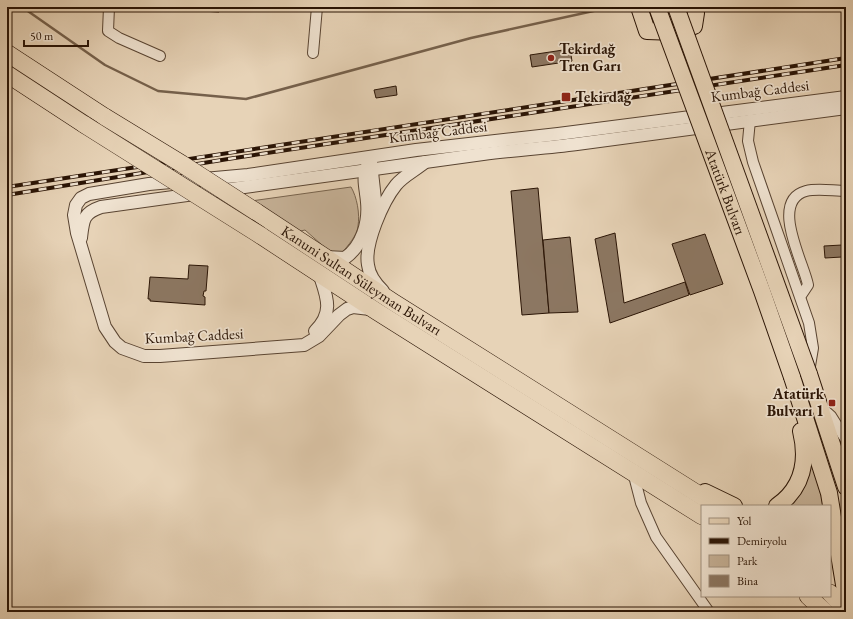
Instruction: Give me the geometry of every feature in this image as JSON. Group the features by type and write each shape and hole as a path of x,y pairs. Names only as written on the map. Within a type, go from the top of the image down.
{"highway":[{"name":"Kanuni Sultan Süleyman Bulvarı","path":"7,53 105,117 182,164 393,302 645,459 715,505"},
{"name":"Kanuni Sultan Süleyman Bulvarı","path":"7,74 318,272 376,311 701,515"},
{"path":"831,594 846,610"},
{"path":"809,597 824,612"}],"main road":[{"path":"639,7 647,31 676,32 694,26 696,13 694,7"},
{"name":"Atatürk Bulvarı","path":"657,7 760,284 792,377 829,493 831,505"},
{"name":"Atatürk Bulvarı","path":"676,7 809,374 846,487"},
{"path":"778,505 792,494 799,482 805,458 803,440 791,392 792,377"},
{"path":"645,459 732,505"},
{"name":"Atatürk Bulvarı","path":"831,505 846,597"}],"street":[{"path":"109,7 108,31 119,38 160,56"},
{"path":"312,53 317,7"},
{"name":"Kumbağ Caddesi","path":"376,311 357,307 348,309 338,315 319,336 304,345 160,356 144,356 128,351 115,342 105,327 81,241 77,233 74,215 76,206 81,198 89,194 149,184 248,175 370,157 846,97"},
{"name":"Kumbağ Caddesi","path":"81,241 85,216 91,210 101,207 425,162 578,144 646,133 692,130 750,120 846,108"},
{"path":"750,120 748,133 749,147 809,323 813,348 809,374"},
{"path":"321,255 330,258 345,258 352,253 365,229 370,157"},
{"path":"393,302 374,280 367,264 369,247 377,219 397,183 425,162"},
{"path":"368,171 377,219"},
{"path":"800,295 808,284 789,224 791,205 798,195 804,192 812,190 846,191"},
{"name":"Kumbağ Caddesi","path":"290,346 310,336 318,328 325,315 327,295 318,272"},
{"path":"820,406 831,416 846,440"},
{"path":"633,472 641,503 656,537 709,612"}],"green space":[{"path":"351,187 358,206 358,226 354,237 342,253 331,253 305,230 292,233 251,201"},
{"path":"809,458 815,473 824,505 786,505"}],"building":[{"path":"164,7 193,7 192,10"},
{"path":"202,7 219,7 219,12 201,11"},
{"name":"Tekirdağ Tren Garı","path":"570,49 572,61 532,67 530,55"},
{"path":"396,86 397,95 376,98 374,90"},
{"path":"538,188 549,313 522,315 511,191"},
{"path":"615,233 624,303 685,282 689,295 610,323 595,239"},
{"path":"705,234 723,284 690,295 672,244"},
{"path":"570,237 578,312 549,313 543,240"},
{"path":"842,245 842,257 825,258 824,246"},
{"path":"189,265 208,266 206,291 204,291 203,296 205,297 205,305 150,301 150,299 148,299 150,277 188,279"}],"waterway":[{"path":"22,7 105,65 158,91 246,99 471,38 598,10"}],"railway":[{"path":"7,187 846,58"},
{"path":"7,195 228,159 846,65"}],"place":[{"name":"Tekirdağ Tren Garı","path":"551,58"},
{"name":"Tekirdağ","path":"566,97"},
{"name":"Atatürk Bulvarı 1","path":"832,403"}]}
